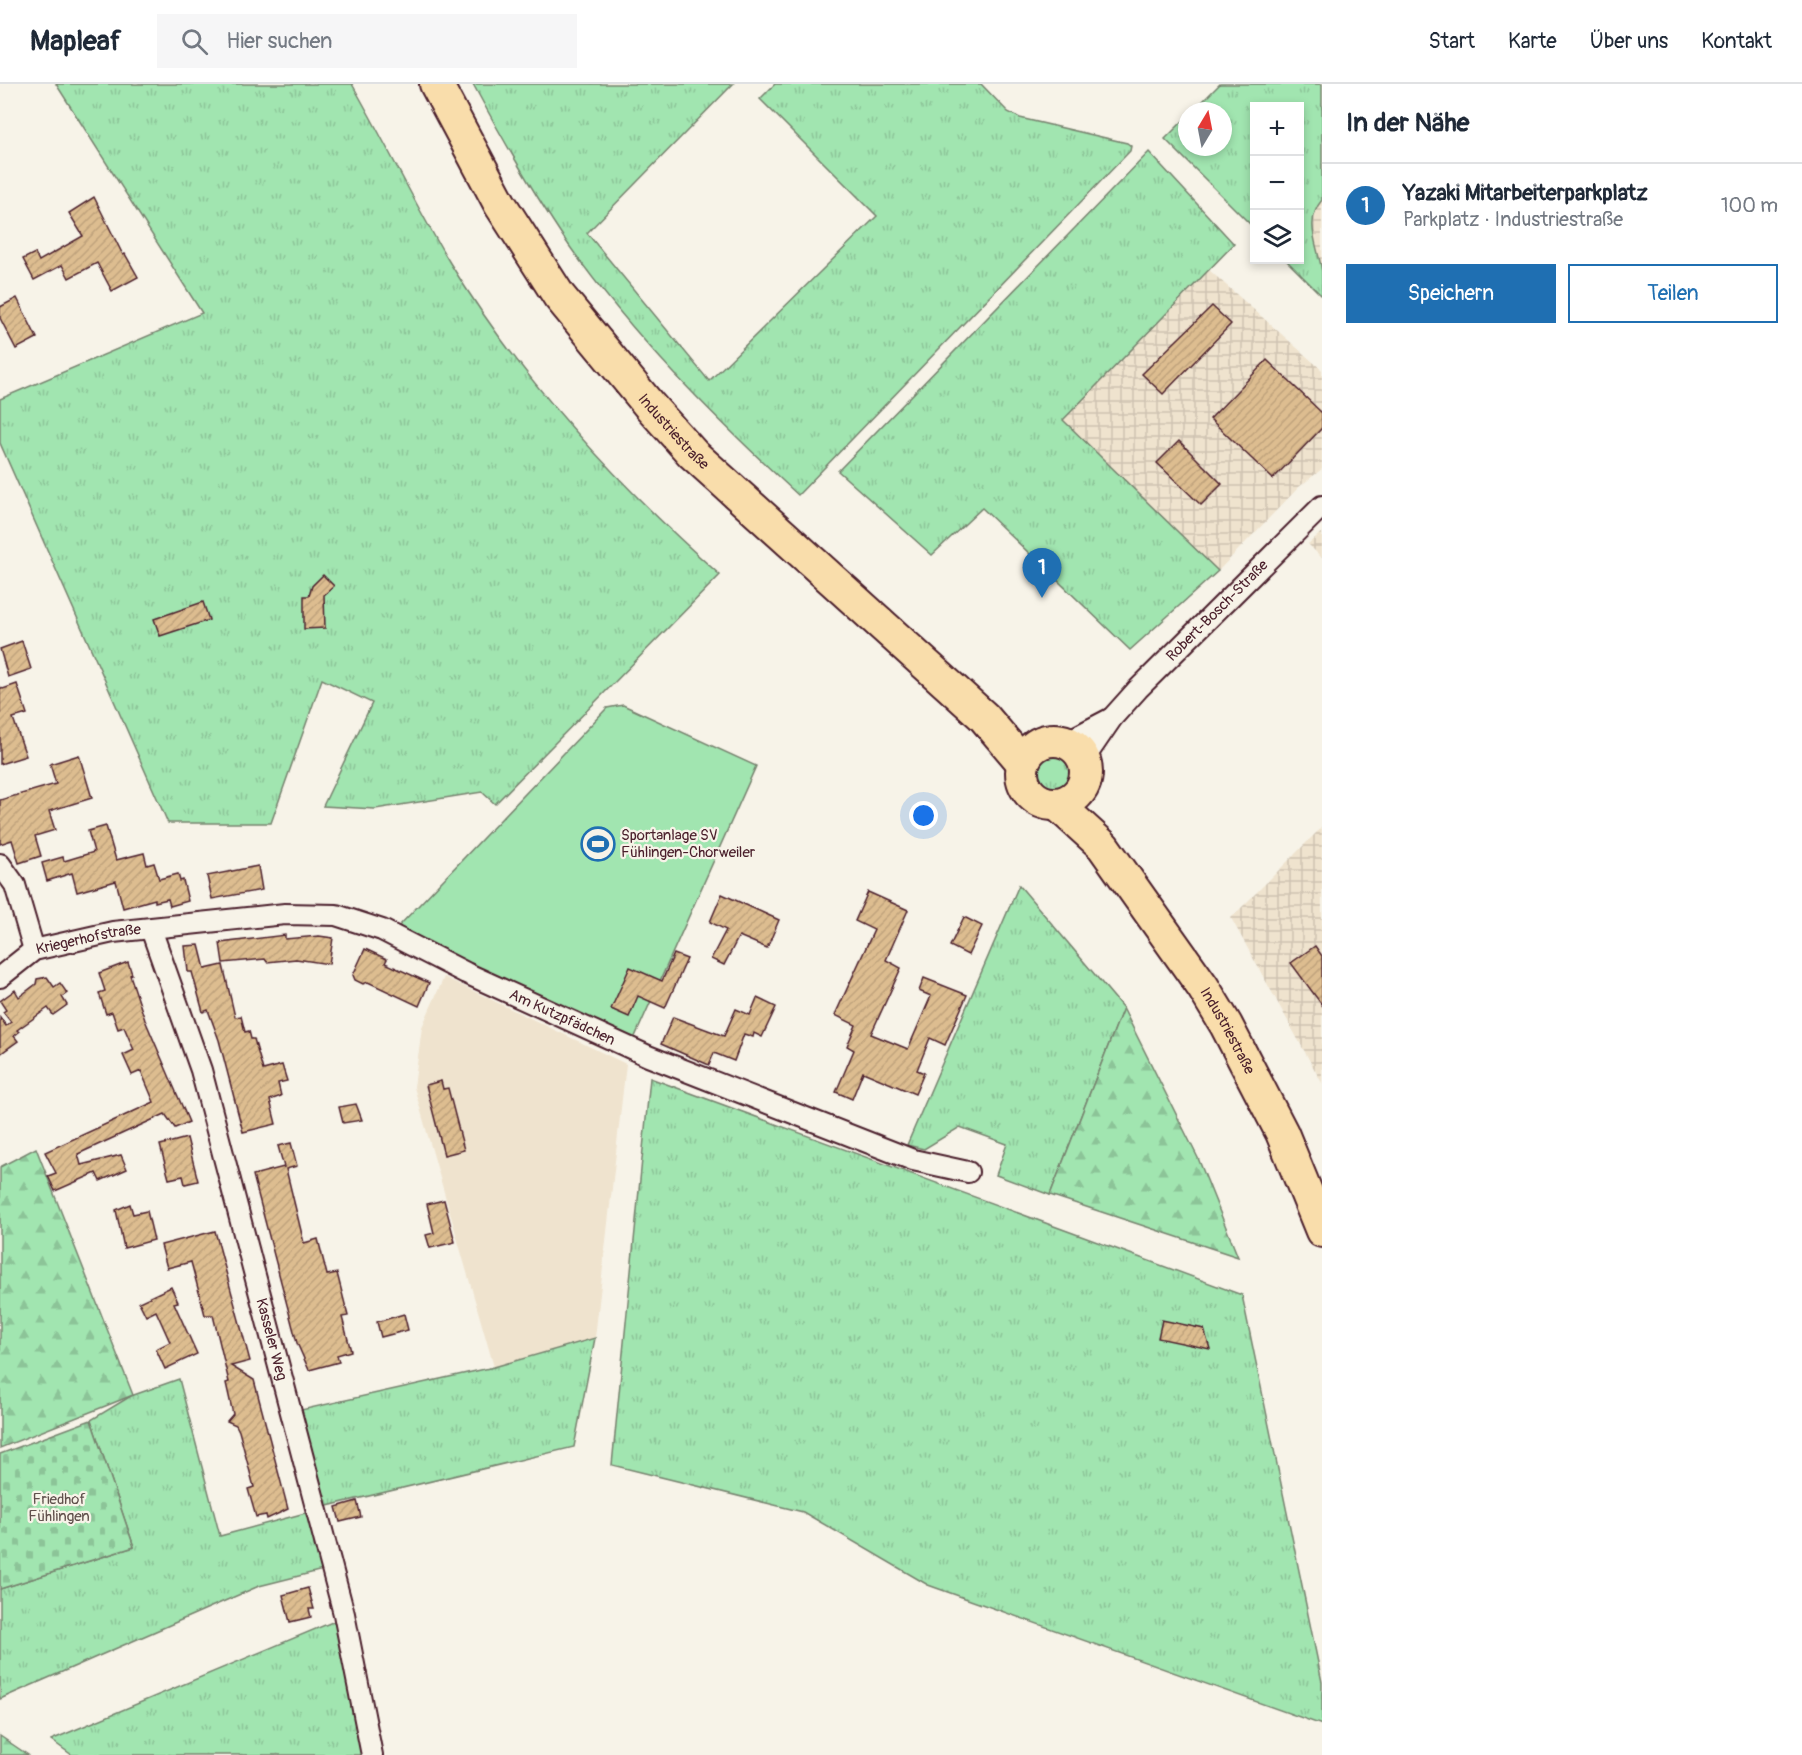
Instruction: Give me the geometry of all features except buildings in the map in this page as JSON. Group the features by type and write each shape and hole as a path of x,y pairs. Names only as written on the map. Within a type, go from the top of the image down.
{"main road":[{"name":"Industriestraße","path":"436,84 500,204 559,296 626,379 693,454 984,717 1053,752"},
{"path":"1053,752 1087,770 1085,782 1069,799 1045,804 1034,798 1025,788 1022,776 1053,752"},
{"name":"Industriestraße","path":"1069,799 1174,944 1226,1025 1282,1133 1322,1231"}],"street":[{"name":"Robert-Bosch-Straße","path":"1053,752 1112,718 1322,506"},
{"path":"0,864 15,885 34,950"},
{"name":"Am Kutzpfädchen","path":"151,929 285,914 336,915 382,930 466,973 648,1056 913,1160 968,1172"},
{"name":"Kriegerhofstraße","path":"0,977 34,950 114,932 151,929"},
{"name":"Kasseler Weg","path":"151,929 201,1070 344,1614 372,1755"}],"shaded area":[{"path":"1322,200 1322,271 1312,234 1316,207"},
{"path":"1209,270 1322,370 1322,469 1299,487 1218,571 1063,420"},
{"path":"1322,532 1322,558 1308,544"},
{"path":"1322,827 1322,1083 1231,918"},
{"path":"444,977 626,1064 595,1338 494,1367 414,1087 422,1027"}],"green space":[{"path":"56,84 352,84 450,263 508,349 573,429 608,467 720,575 495,804 482,792 375,809 323,806 372,703 322,679 271,823 168,823 0,443 0,399 202,313"},
{"path":"473,84 733,84 587,233 709,381 877,216 760,99 775,84 981,84 1008,112 1020,118 1127,143 1131,146 1130,151 798,495 676,376 593,278 542,205"},
{"path":"1220,84 1322,84 1322,200 1316,208 1313,226 1322,272 1322,296 1290,264 1304,264 1304,102 1250,102 1250,224 1182,156 1232,156 1232,102 1202,102"},
{"path":"1178,126 1178,152 1165,139"},
{"path":"1149,152 1234,244 1063,420 1218,571 1130,650 982,508 932,555 838,471"},
{"name":"Sportanlage SV Fühlingen-Chorweiler","path":"623,705 756,766 634,1039 399,931 398,927 607,708"},
{"path":"1054,754 1067,759 1072,772 1067,785 1054,790 1041,785 1036,772 1041,759"},
{"path":"1019,885 1123,1008 1050,1195 996,1175 1007,1144 960,1127 924,1149 907,1145"},
{"path":"1123,1008 1198,1158 1238,1257 1050,1195"},
{"path":"650,1078 1242,1295 1322,1682 1322,1725 928,1585 803,1512 612,1465"},
{"path":"36,1148 133,1395 0,1448 0,1167"},
{"path":"595,1338 574,1447 327,1506 301,1410 494,1367"},
{"path":"179,1379 220,1536 309,1512 323,1570 259,1586 0,1699 0,1589 134,1547 91,1420 131,1396"},
{"name":"Friedhof Fühlingen","path":"91,1420 134,1547 0,1589 0,1454"},
{"path":"337,1620 362,1755 72,1755 51,1740"},
{"path":"0,1736 28,1755 0,1755"}],"place":[{"name":"Yazaki Mitarbeiterparkplatz","path":"1042,598"},
{"name":"Sportanlage SV Fühlingen-Chorweiler","path":"598,844"}]}
